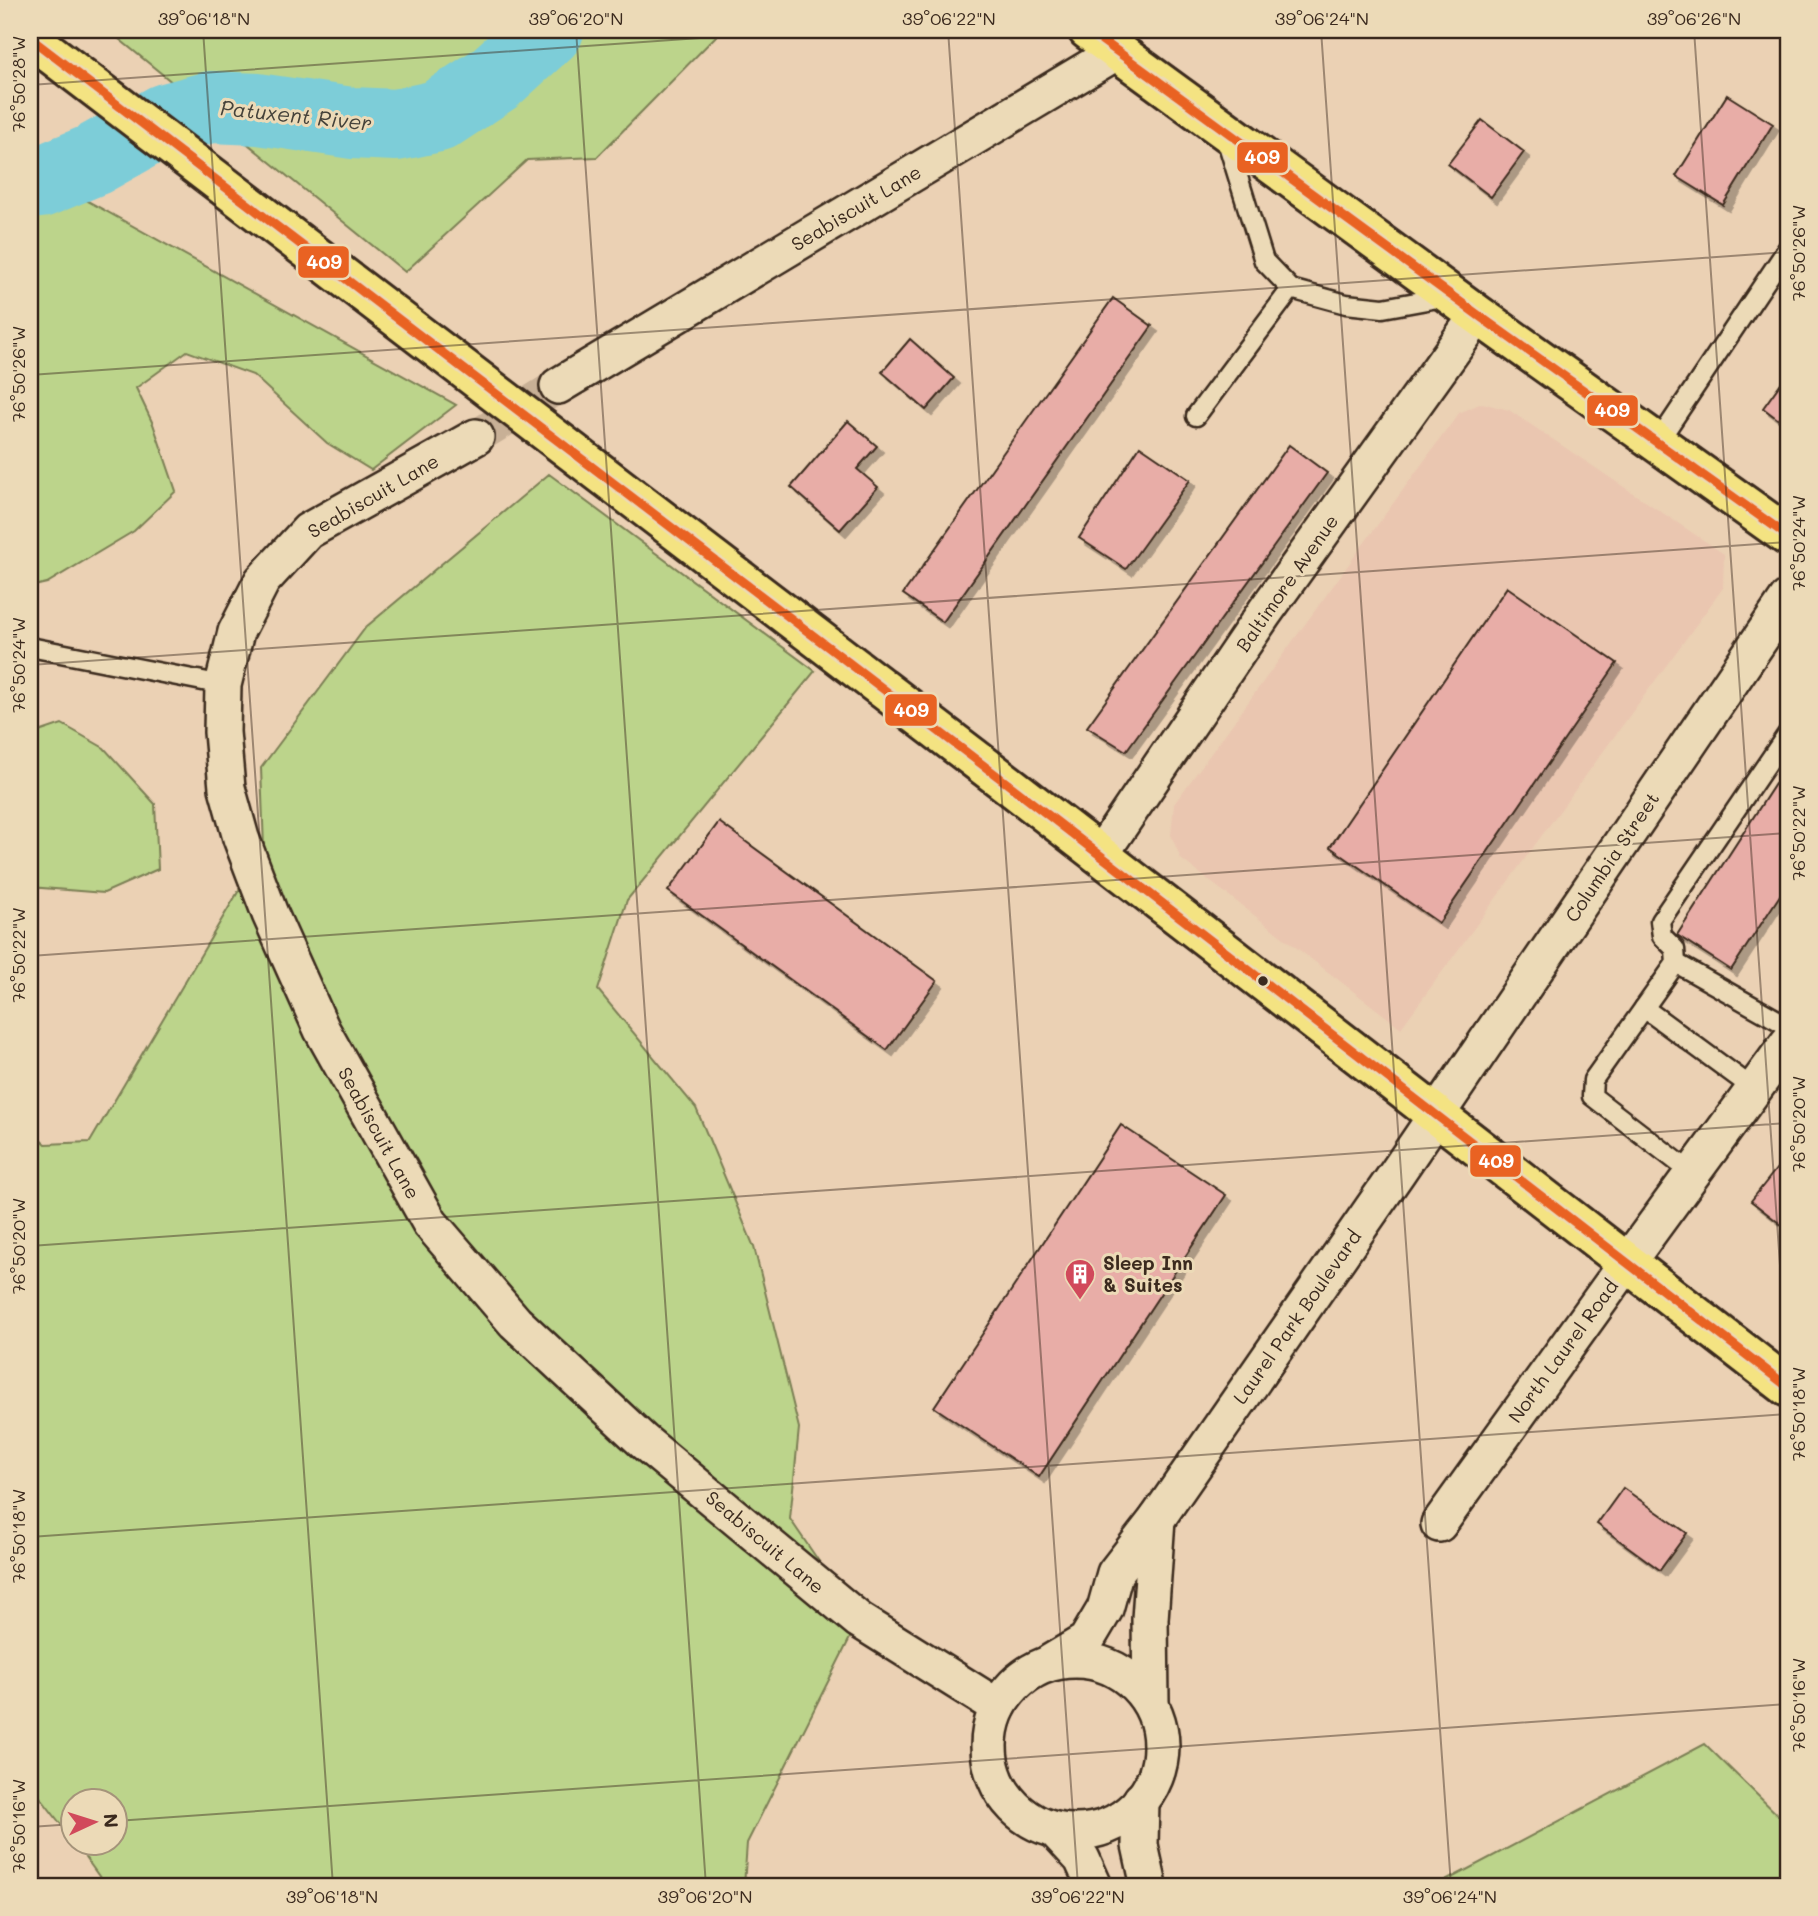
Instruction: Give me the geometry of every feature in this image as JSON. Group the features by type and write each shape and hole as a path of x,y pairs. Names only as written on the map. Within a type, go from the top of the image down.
{"main road":[{"path":"30,38 1100,855 1788,1387"},
{"path":"1102,40 1788,536"}],"street":[{"name":"Seabiscuit Lane","path":"558,386 1102,40"},
{"name":"Baltimore Avenue","path":"1100,855 1265,612 1465,305"},
{"name":"Seabiscuit Lane","path":"476,437 308,531 262,581 236,632 223,685 222,732 226,788 241,838 270,914 322,1030 430,1223 515,1322 643,1441 859,1620 998,1707"},
{"name":"Columbia Street","path":"1436,1116 1788,598"},
{"name":"North Laurel Road","path":"1438,1524 1788,1043"},
{"name":"Laurel Park Boulevard","path":"1157,1518 1150,1619 1151,1703 1160,1730 1160,1759 1152,1786 1135,1809 1112,1825 1085,1833 1057,1832 1030,1822 1009,1803 993,1778 987,1749 991,1720 1004,1695 1025,1675 1086,1641 1105,1609 1115,1573 1157,1518 1436,1116"},
{"name":"Laurel Park Boulevard","path":"1051,1662 1080,1659 1108,1666 1133,1681 1151,1703"},
{"name":"Laurel Park Boulevard","path":"1141,1800 1140,1845 1149,1886"},
{"name":"Laurel Park Boulevard","path":"1057,1832 1082,1859 1094,1886"}],"lane":[{"path":"1223,127 1264,261 1290,289 1346,304 1383,308 1465,305"},
{"path":"1658,442 1788,248"},
{"path":"1196,416 1290,289"},
{"path":"30,647 223,685"},
{"path":"1692,1173 1592,1096 1593,1080 1676,963 1675,949 1662,936 1660,921 1788,733"},
{"path":"1676,963 1788,1026"},
{"path":"1644,1008 1754,1089"}],"shaded area":[{"path":"1482,403 1509,410 1724,554 1723,588 1401,1028 1181,859 1171,835 1174,804 1459,413"}],"green space":[{"path":"108,30 722,30 597,157 527,160 405,272"},
{"path":"30,169 456,405 371,470 327,443 253,375 187,351 136,388 153,424 176,491 134,531 47,583 30,587"},
{"path":"549,474 815,671 627,900 598,990 696,1108 754,1247 799,1428 790,1519 859,1620 747,1843 744,1886 106,1886 84,1856 130,1856 130,1786 60,1786 60,1823 30,1784 30,1130 46,1144 90,1142 264,848 261,768 366,627"},
{"path":"62,724 104,748 155,804 158,869 104,893 30,887 30,735"},
{"path":"1705,1744 1788,1825 1788,1886 1436,1886"}],"building":[{"path":"1727,95 1773,124 1723,205 1676,176"},
{"path":"1482,120 1524,152 1491,197 1448,164"},
{"path":"1113,298 1152,326 943,622 903,594"},
{"path":"910,339 954,378 926,410 882,372"},
{"path":"1788,373 1788,427 1763,408"},
{"path":"848,421 877,446 857,469 878,487 840,530 791,487"},
{"path":"1289,445 1327,473 1126,751 1087,727"},
{"path":"1140,446 1190,480 1126,569 1079,538"},
{"path":"1507,587 1617,663 1439,923 1330,847"},
{"path":"1775,784 1788,793 1788,883 1731,970 1677,935"},
{"path":"719,822 937,981 887,1050 668,891"},
{"name":"Sleep Inn & Suites","path":"1121,1125 1226,1195 1039,1477 934,1407"},
{"path":"1788,1154 1788,1230 1751,1201"},
{"path":"1623,1488 1687,1533 1660,1570 1597,1524"}],"waterway":[{"name":"Patuxent River","path":"30,183 40,182 93,160 166,119 211,107 258,109 352,123 396,125 438,116 494,79 548,30"}],"tunnel":[{"path":"476,437 558,386"}],"transit line":[{"name":"409","path":"1088,30 1478,315 1788,536"},
{"name":"409","path":"30,38 1017,791 1788,1387"}],"place":[{"name":"Sleep Inn & Suites","path":"1080,1301"}]}
